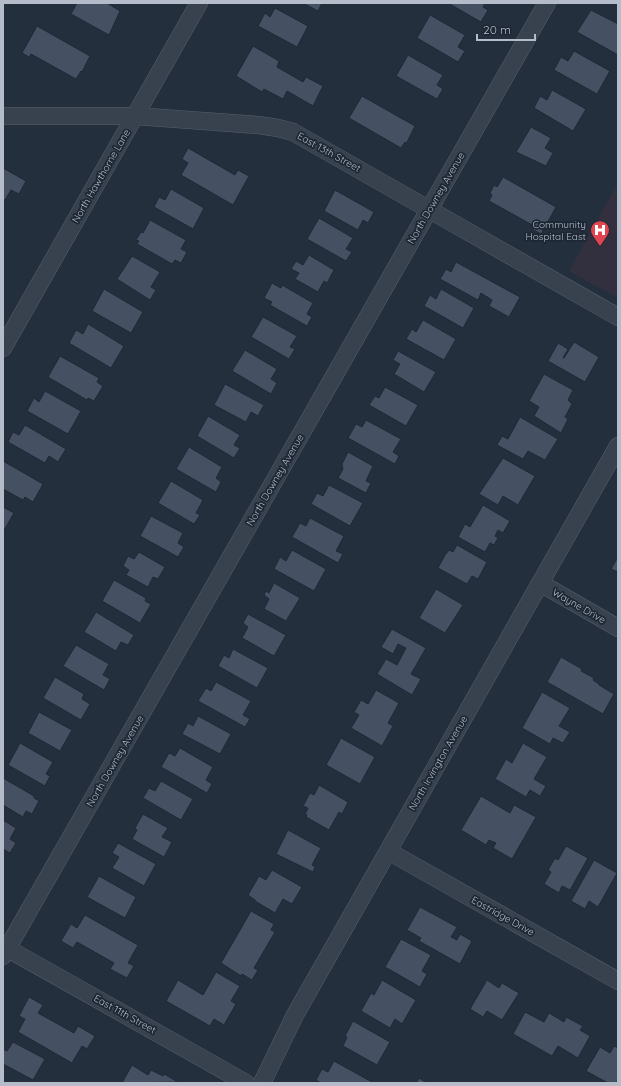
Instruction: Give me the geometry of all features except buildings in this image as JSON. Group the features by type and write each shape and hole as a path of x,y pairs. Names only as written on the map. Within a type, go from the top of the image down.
{"street":[{"name":"North Hawthorne Lane","path":"3,348 199,3"},
{"name":"North Downey Avenue","path":"5,950 547,3"},
{"name":"East 13th Street","path":"3,116 135,116 278,128 306,139 618,317"},
{"name":"North Irvington Avenue","path":"262,1083 295,1014 618,446"},
{"name":"Wayne Drive","path":"540,583 618,628"},
{"name":"Eastridge Drive","path":"388,852 618,981"},
{"name":"East 11th Street","path":"5,950 246,1083"}],"shaded area":[{"name":"Community Hospital East","path":"618,183 618,298 569,271"}],"place":[{"name":"Community Hospital East","path":"600,247"}]}
